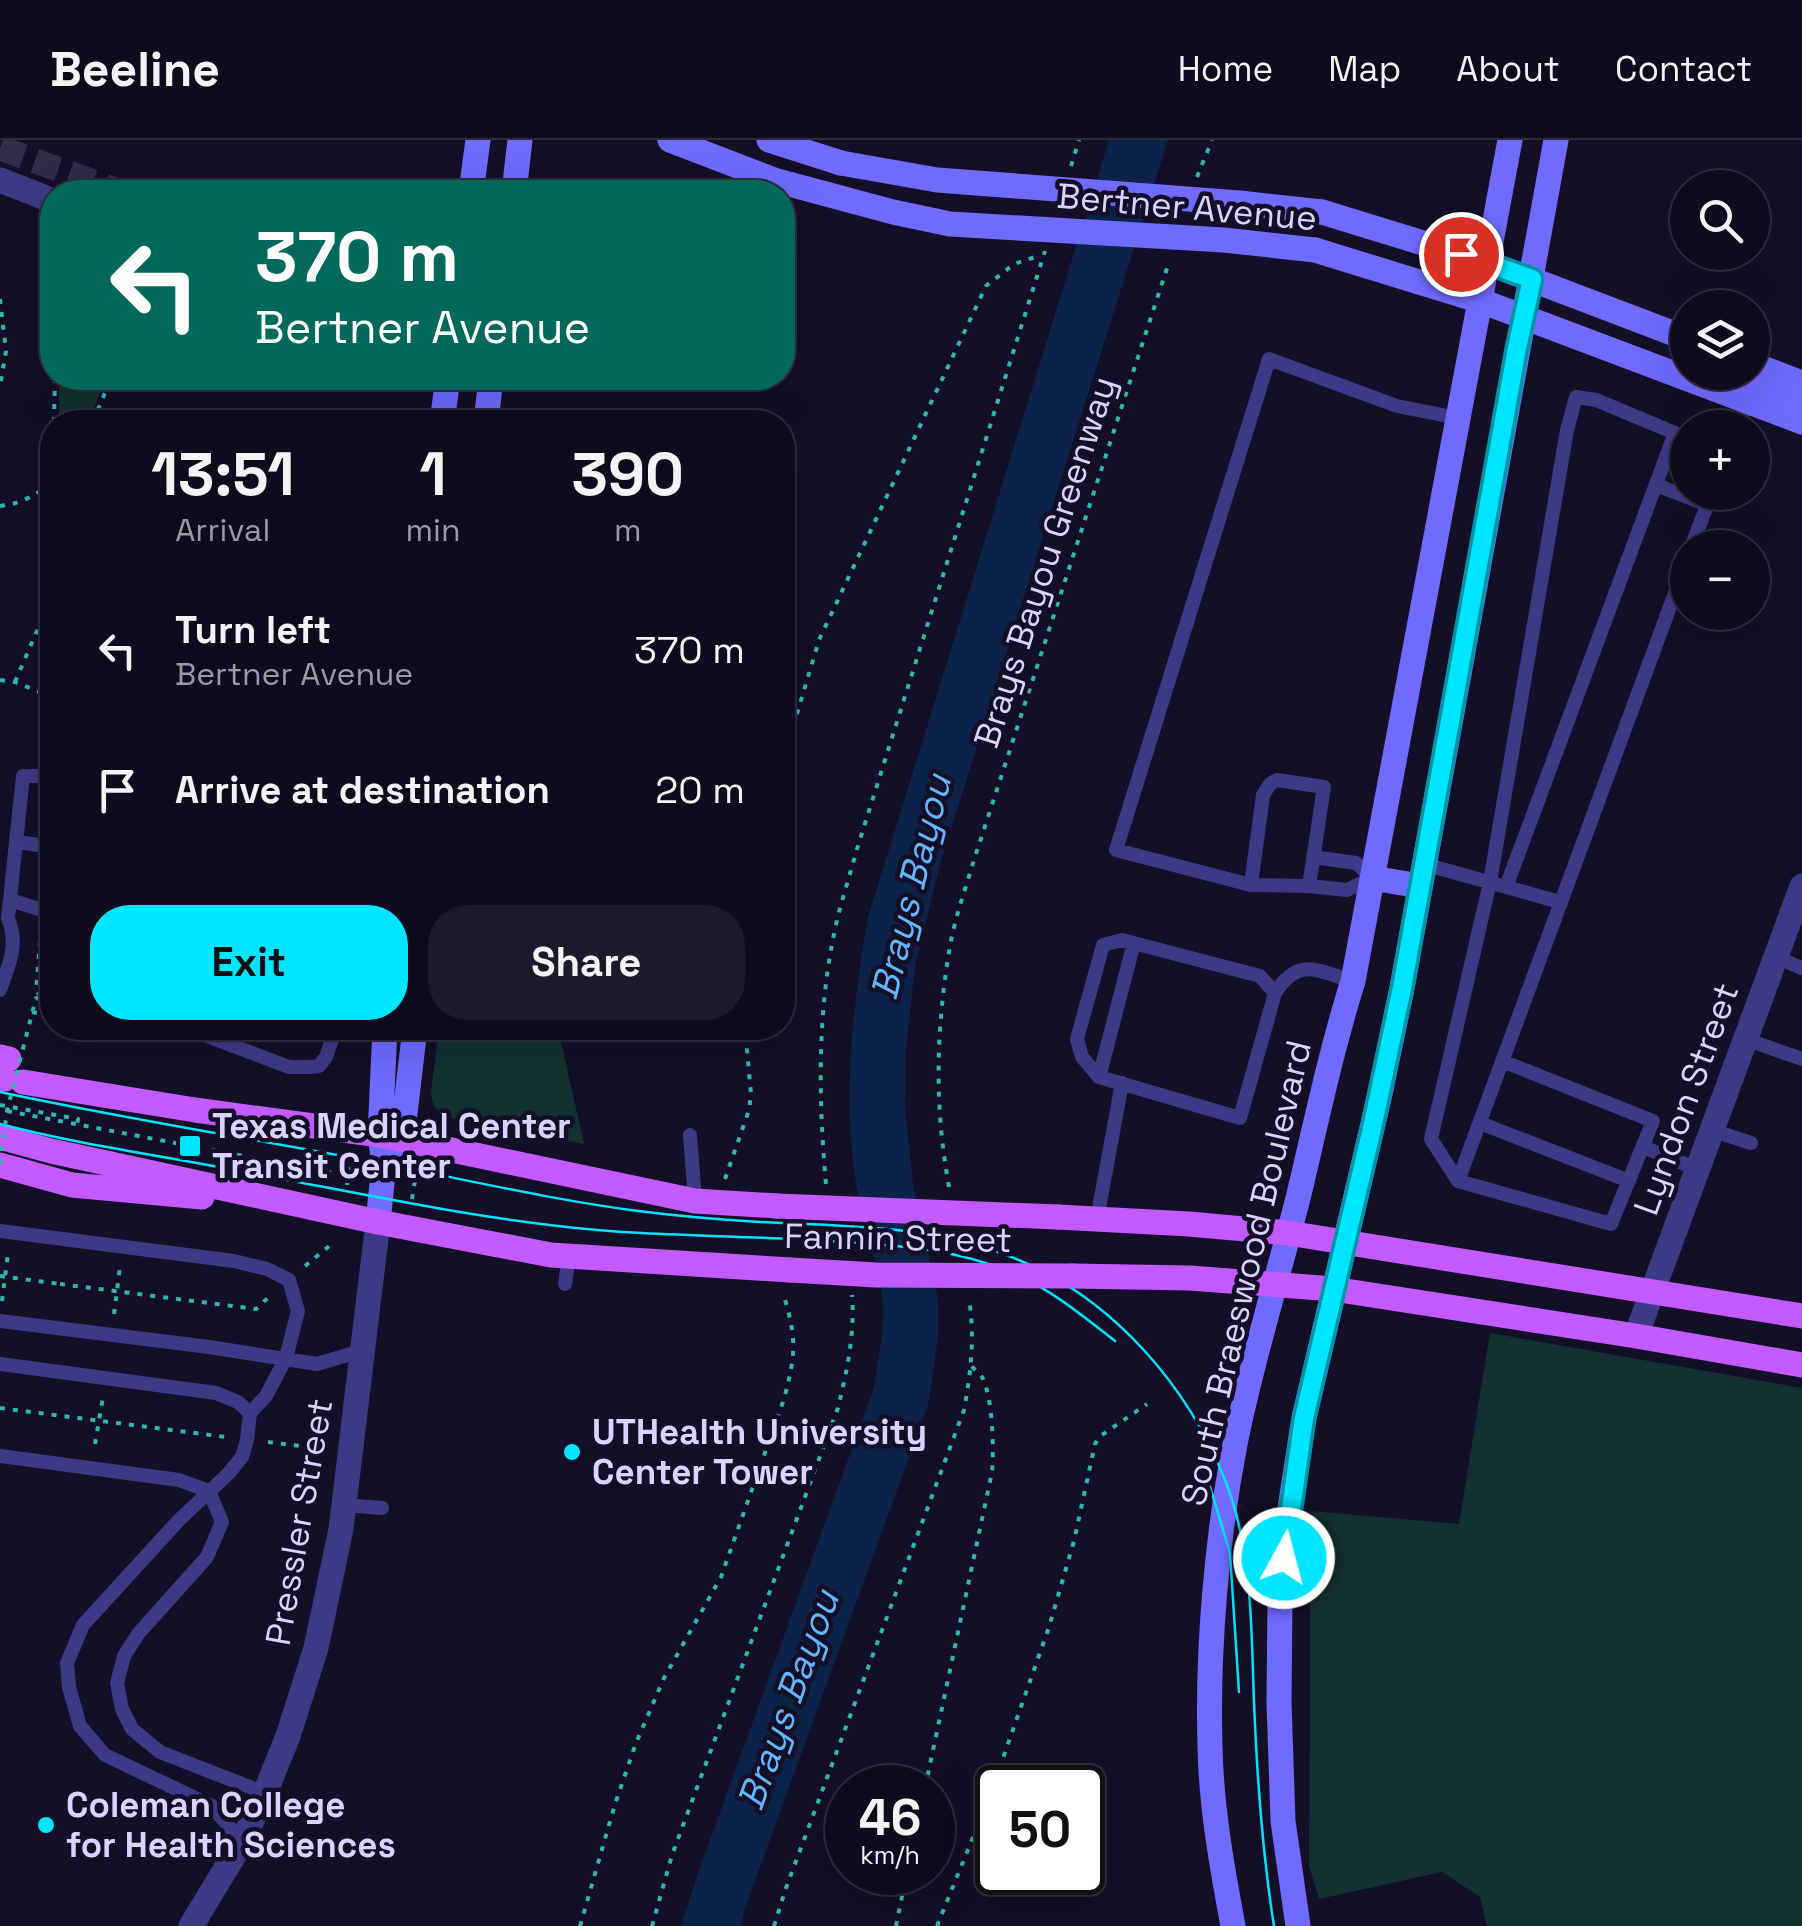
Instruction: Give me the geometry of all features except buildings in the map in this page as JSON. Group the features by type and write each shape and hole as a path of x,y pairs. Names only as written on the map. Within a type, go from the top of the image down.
{"main road":[{"path":"473,180 478,140"},
{"path":"515,180 520,140"},
{"name":"Bertner Avenue","path":"670,140 753,180"},
{"name":"South Braeswood Boulevard","path":"1233,1926 1220,1851 1210,1748 1212,1654 1235,1445 1352,981 1510,140"},
{"path":"1298,1926 1283,1820 1279,1702 1280,1596 1288,1521 1304,1418 1384,1076 1556,140"},
{"name":"Bertner Avenue","path":"777,143 841,163 954,182 1322,212 1488,263 1670,332"},
{"name":"Bertner Avenue","path":"795,191 826,194 950,224 1224,240 1315,250 1481,301 1670,372"},
{"path":"1770,371 1802,383"},
{"name":"Bertner Avenue","path":"1718,390 1802,422"},
{"path":"1769,390 1802,402"},
{"path":"1372,878 1422,875"},
{"path":"386,1040 391,1137"},
{"name":"Pressler Street","path":"378,1222 384,1164 412,1040"},
{"name":"Fannin Street","path":"9,1075 195,1110 391,1137 706,1202 1097,1219 1288,1233 1802,1316"},
{"name":"Fannin Street","path":"0,1137 378,1222 551,1255 876,1275 1190,1278 1275,1284 1636,1336 1802,1365"},
{"path":"0,1165 72,1186 314,1208"}],"street":[{"path":"771,180 777,143"},
{"path":"0,180 40,195"},
{"name":"Lyndon Street","path":"1636,1336 1802,886"},
{"name":"Pressler Street","path":"191,1926 242,1842 265,1793 316,1648 341,1529 378,1222"}],"lane":[{"path":"1313,857 1356,863 1372,878 1348,890 1251,885 1116,850 1269,359 1397,406 1458,418"},
{"path":"1502,1062 1654,1121 1610,1224 1458,1181 1431,1139 1490,882 1567,430 1576,397 1596,400 1675,433 1506,887"},
{"path":"1743,410 1746,401"},
{"path":"1656,484 1670,488"},
{"path":"1458,1181 1670,606"},
{"path":"0,986 9,972 13,945 14,933 4,923 10,900 23,776 40,778"},
{"path":"1251,885 1263,796 1270,784 1278,780 1324,788 1309,886"},
{"path":"16,842 40,845"},
{"path":"1422,875 1490,882 1560,902"},
{"path":"10,900 40,910"},
{"path":"1275,992 1260,976 1122,940 1103,946 1077,1040 1082,1057 1098,1077 1240,1118 1275,992 1286,976 1305,968 1352,981"},
{"path":"1098,1077 1134,943"},
{"path":"1776,957 1802,968"},
{"path":"1745,1038 1802,1059"},
{"path":"218,1040 290,1067 309,1067 318,1066 326,1057 332,1040"},
{"path":"1097,1219 1122,1083"},
{"path":"1480,1123 1629,1181"},
{"path":"1712,1130 1751,1143"},
{"path":"690,1135 706,1202"},
{"path":"1643,1147 1698,1169"},
{"path":"0,1231 234,1262 267,1268 289,1280 298,1310 286,1358 266,1396 250,1413 242,1457 83,1624 67,1662 69,1688 80,1726 105,1755 212,1806 242,1842"},
{"path":"565,1284 569,1256"},
{"path":"0,1321 316,1364 361,1351"},
{"path":"0,1364 216,1393 238,1402 250,1413"},
{"path":"0,1456 179,1480 209,1491 222,1522 208,1556 138,1634 124,1656 117,1684 132,1729 160,1752 265,1793"},
{"path":"343,1505 382,1508"}],"path":[{"path":"1068,178 1079,140"},
{"path":"1194,186 1212,140"},
{"path":"826,1186 820,1100 822,1034 838,917 1050,235"},
{"path":"795,722 820,640 986,286 1014,264 1044,254"},
{"name":"Brays Bayou Greenway","path":"950,1194 940,1138 938,1042 951,942 979,844 1170,261"},
{"path":"0,299 6,351 0,386"},
{"path":"0,506 40,492"},
{"path":"15,682 40,627"},
{"path":"0,680 40,692"},
{"path":"0,1165 8,1109 36,998 40,999"},
{"path":"32,1012 40,1013"},
{"path":"706,1202 734,1150 749,1110 752,1094 746,1040"},
{"path":"8,1109 9,1075"},
{"path":"0,1113 76,1127 78,1119 9,1075"},
{"path":"8,1109 348,1176"},
{"path":"347,1185 350,1164"},
{"path":"412,1199 416,1174"},
{"path":"305,1266 333,1243"},
{"path":"2,1301 8,1253"},
{"path":"114,1314 120,1267"},
{"path":"580,1926 636,1743 664,1678 720,1576 784,1399 794,1339 782,1270"},
{"path":"2,1277 256,1308 272,1294"},
{"path":"774,1926 964,1410 974,1326 967,1288"},
{"path":"652,1926 672,1855 838,1408 850,1360 852,1293"},
{"path":"931,1765 992,1472 992,1422 983,1378 971,1366"},
{"path":"95,1444 102,1397"},
{"path":"937,1926 989,1798 1050,1627 1074,1542 1095,1444 1099,1437 1147,1404"},
{"path":"0,1408 226,1437"},
{"path":"268,1442 308,1447"},
{"path":"896,1926 902,1895"}],"green space":[{"path":"101,390 94,410 59,410 59,392"},
{"path":"438,1040 561,1040 584,1144 454,1119 435,1107 431,1093"},
{"path":"1490,1333 1802,1388 1802,1926 1487,1926 1480,1897 1442,1872 1319,1899 1309,1866 1311,1511 1459,1524"}],"water":[{"name":"Brays Bayou","path":"1109,140 1168,140 941,861 915,966 906,1050 905,1107 913,1184 938,1298 938,1338 928,1405 741,1926 681,1926 874,1388 882,1331 882,1296 856,1184 850,1117 854,1017 868,917"}],"tunnel":[{"path":"0,148 88,180"}],"tram line":[{"path":"0,1092 604,1206 933,1235 991,1250 1055,1278 1117,1323 1144,1350 1191,1412 1225,1480 1246,1561 1258,1786 1274,1926"},
{"path":"0,1124 401,1202 519,1221 592,1230 878,1244 947,1253 993,1265 1029,1281 1115,1341"},
{"path":"1201,1457 1230,1553 1239,1692"}],"place":[{"name":"Texas Medical Center Transit Center","path":"190,1146"},
{"name":"UTHealth University Center Tower","path":"572,1452"},
{"name":"Coleman College for Health Sciences","path":"46,1825"}],"route":[{"path":"1284,1558 1304,1418 1402,988 1532,279 1461,254"}]}
